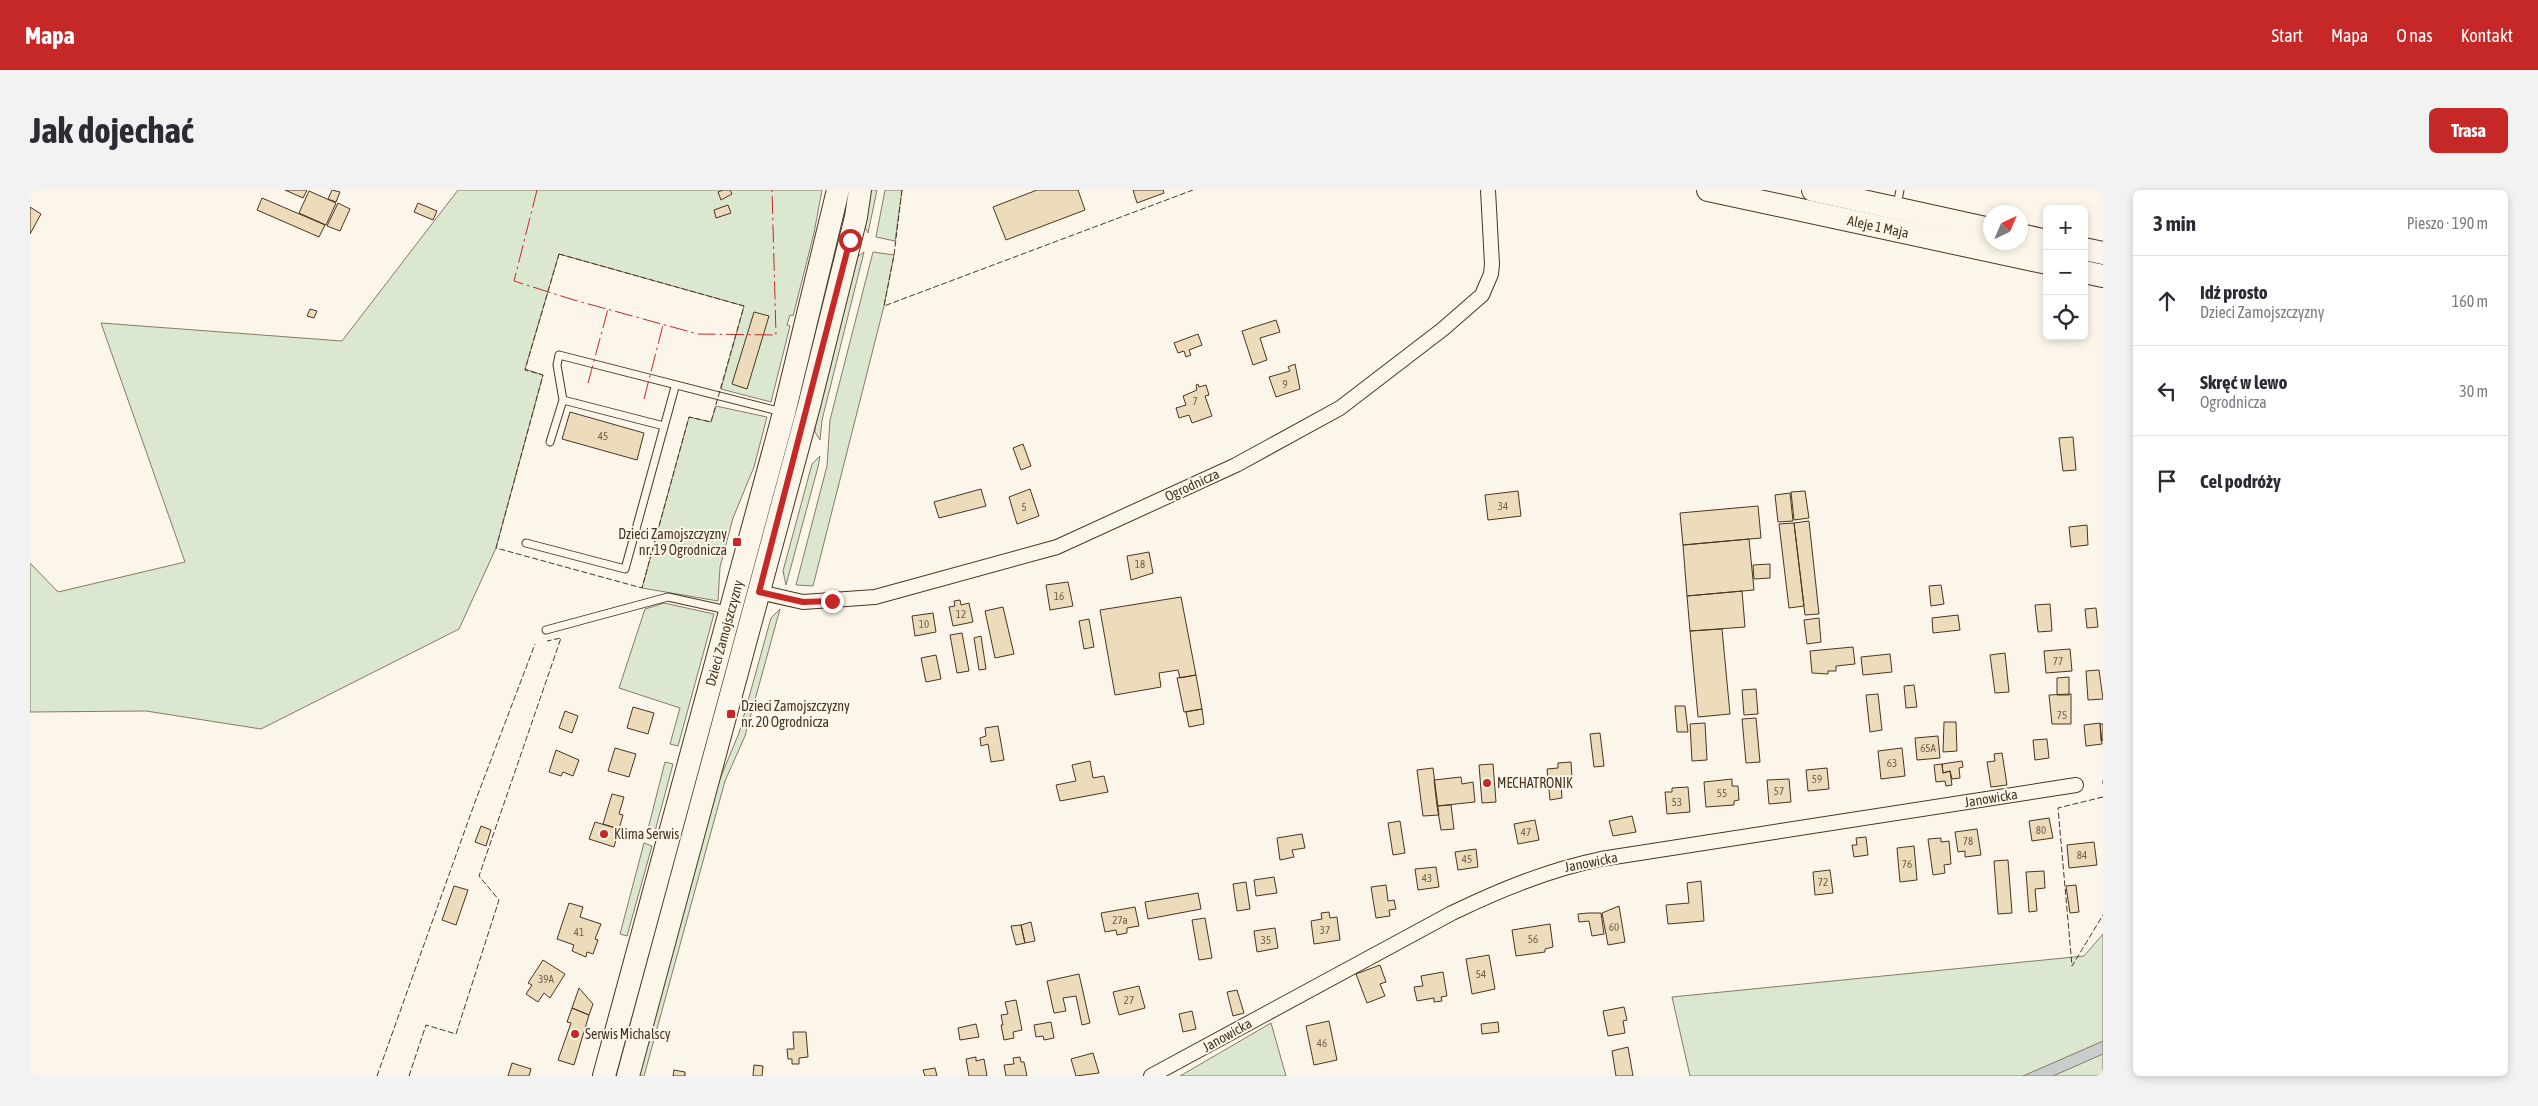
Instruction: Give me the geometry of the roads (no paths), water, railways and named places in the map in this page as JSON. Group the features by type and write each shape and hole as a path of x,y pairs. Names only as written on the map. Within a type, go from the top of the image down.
{"main road":[{"name":"Dzieci Zamojszczyzny","path":"604,1076 784,413 838,190"},
{"name":"Dzieci Zamojszczyzny","path":"628,1076 818,369 856,217 860,190"},
{"name":"Aleje 1 Maja","path":"1708,190 1896,213 1983,228"},
{"name":"Aleje 1 Maja","path":"1813,190 1896,213 2043,263"},
{"path":"2028,237 2043,240"},
{"path":"2088,250 2103,253"},
{"path":"2088,273 2103,276"}],"street":[{"name":"Ogrodnicza","path":"759,592 803,602 874,597 1032,555 1094,530 1274,445 1340,408 1482,296 1491,274 1492,264 1488,190"},
{"name":"Janowicka","path":"1151,1076 1452,912 1559,868 2076,784"}],"lane":[{"path":"550,442 563,400 556,364 559,355 675,387 784,413"},
{"path":"526,543 625,569 675,387"},
{"path":"563,400 664,426"},
{"path":"546,630 668,597 730,611"}],"place":[{"name":"Dzieci Zamojszczyzny nr. 19 Ogrodnicza","path":"737,542"},
{"name":"Dzieci Zamojszczyzny nr. 20 Ogrodnicza","path":"731,714"},
{"name":"MECHATRONIK","path":"1487,783"},
{"name":"Klima Serwis","path":"604,834"},
{"name":"Serwis Michalscy","path":"575,1034"}]}
